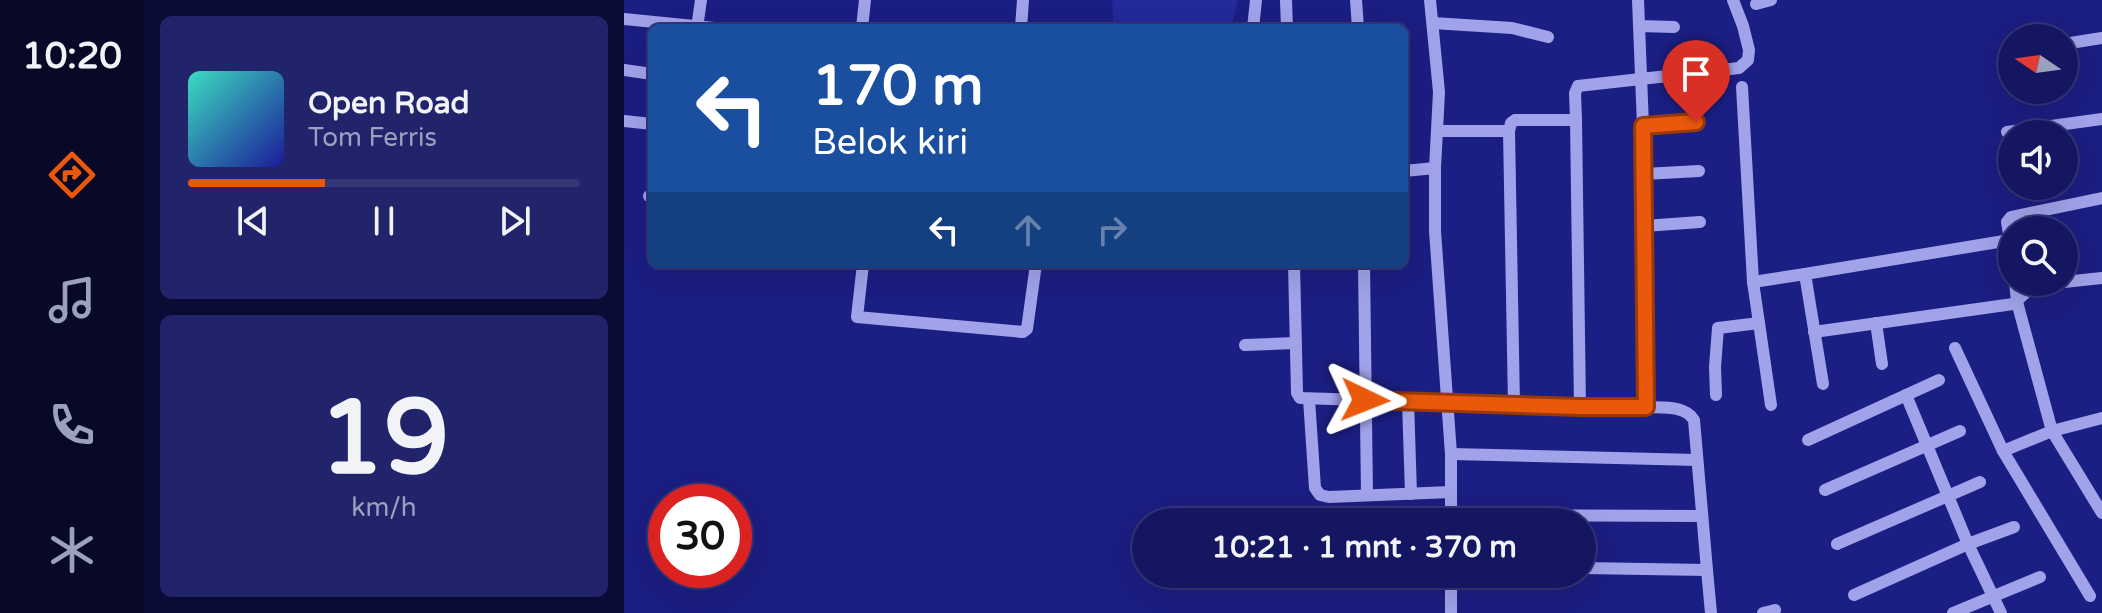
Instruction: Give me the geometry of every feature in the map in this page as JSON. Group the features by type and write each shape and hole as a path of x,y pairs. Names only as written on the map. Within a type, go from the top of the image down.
{"street":[{"path":"697,24 701,0"},
{"path":"862,24 865,0"},
{"path":"1021,24 1023,0"},
{"path":"1253,24 1256,0"},
{"path":"1286,0 1287,24"},
{"path":"1356,0 1358,24"},
{"path":"1430,0 1439,92 1435,231 1451,454 1451,508"},
{"path":"1638,0 1644,174 1646,407"},
{"path":"1580,407 1575,93 1578,86 1744,65 1749,50 1733,0"},
{"path":"1756,4 1771,0"},
{"path":"624,19 670,24"},
{"path":"1433,23 1512,28 1548,37"},
{"path":"1639,26 1674,27"},
{"path":"2078,42 2102,38"},
{"path":"624,70 648,73"},
{"path":"1742,87 1753,282 1771,405"},
{"path":"2078,122 2102,119"},
{"path":"1514,405 1509,131 1515,120 1576,120"},
{"path":"624,121 648,124"},
{"path":"1643,126 1696,122"},
{"path":"1438,131 1509,131"},
{"path":"1408,171 1435,168"},
{"path":"1644,174 1699,171"},
{"path":"2016,216 2102,198"},
{"path":"1644,226 1700,222"},
{"path":"1753,282 1998,242"},
{"path":"863,268 857,317 1021,332 1027,329 1035,268"},
{"path":"1294,268 1297,393 1300,398 1646,407 1684,411 1692,415 1711,613"},
{"path":"1364,268 1367,495"},
{"path":"1805,274 1823,384"},
{"path":"2078,280 2102,278"},
{"path":"2016,296 2052,431 2102,513"},
{"path":"1814,332 2017,302 2023,296"},
{"path":"1716,395 1718,328 1759,323"},
{"path":"1876,323 1882,364"},
{"path":"1245,345 1295,343"},
{"path":"1955,348 2003,451 2090,596"},
{"path":"1808,440 1939,380"},
{"path":"1906,395 1968,544 2001,613"},
{"path":"1309,399 1317,492 1329,497 1451,492"},
{"path":"1408,401 1411,494"},
{"path":"2003,451 2052,431 2102,418"},
{"path":"1825,490 1960,431"},
{"path":"1451,454 1697,460"},
{"path":"1837,544 1980,482"},
{"path":"1596,517 1702,516"},
{"path":"1854,595 2014,527"},
{"path":"1596,568 1707,570"},
{"path":"1953,613 2040,577"},
{"path":"1451,588 1451,613"}],"shaded area":[{"path":"1112,0 1238,0 1232,24 1114,24"}],"route":[{"path":"1365,400 1646,407 1643,126 1696,122"}]}
